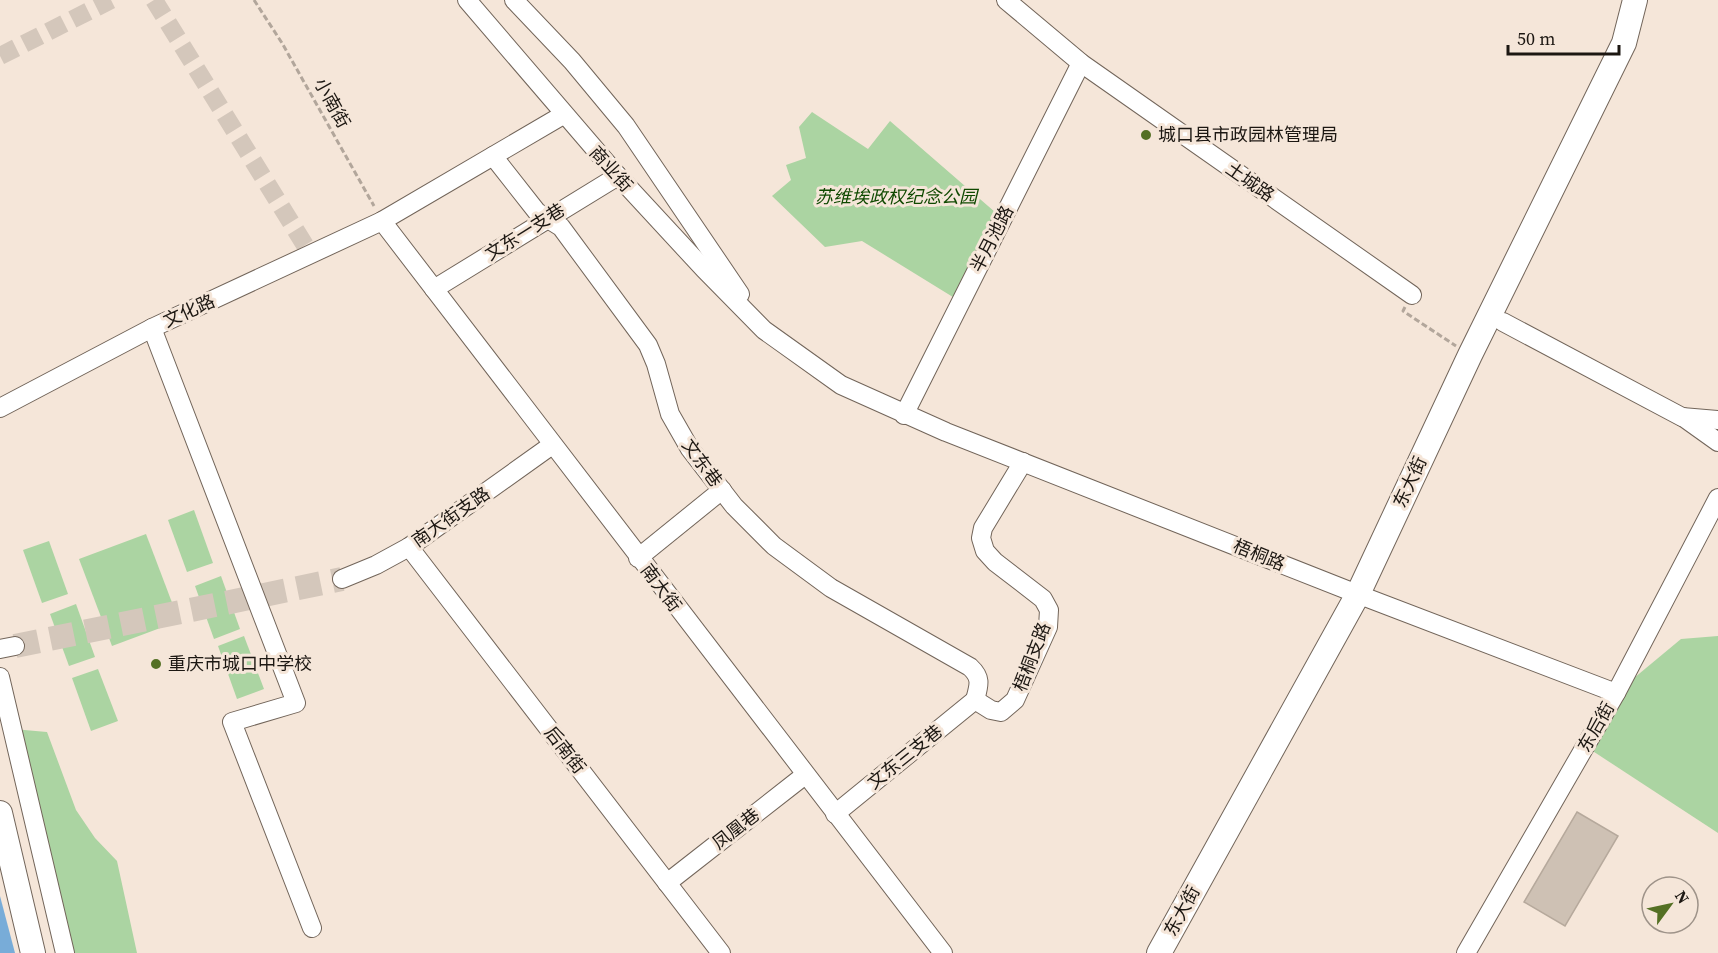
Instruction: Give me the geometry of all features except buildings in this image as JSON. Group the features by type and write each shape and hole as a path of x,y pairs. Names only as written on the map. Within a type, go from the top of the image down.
{"main road":[{"name":"东大街","path":"1159,953 1364,597 1470,355 1624,43 1635,0"},
{"name":"东大街","path":"1178,953 1364,597 1503,322 1633,51 1648,4 1647,0"},
{"path":"0,813 33,953"}],"street":[{"name":"商业街","path":"467,0 563,115 704,269 764,330 841,385 904,415"},
{"name":"商业街","path":"514,0 572,61 626,126 764,330"},
{"name":"土城路","path":"1006,0 1080,63 1412,295"},
{"name":"半月池路","path":"904,415 1080,63"},
{"name":"文化路","path":"0,408 152,327 382,221 563,115"},
{"name":"文东巷","path":"493,156 537,212 561,227 648,345 656,364 670,414 690,449 734,506 774,546 831,588 970,667 977,673 979,683 975,700"},
{"name":"文东一支巷","path":"434,289 618,176"},
{"name":"南大街","path":"382,221 942,953"},
{"path":"1503,322 1682,417 1718,442"},
{"path":"152,327 296,703 232,722 312,928"},
{"name":"梧桐路","path":"904,415 1364,597 1616,693"},
{"path":"1682,417 1718,420"},
{"name":"南大街支路","path":"342,579 376,565 409,547 552,445"},
{"name":"梧桐支路","path":"975,700 991,710 1000,712 1009,707 1015,700 1048,627 1049,610 1043,599 995,562 985,551 981,538 983,528 1023,462"},
{"path":"638,558 722,490"},
{"name":"东后街","path":"1466,953 1616,693 1718,498"},
{"name":"后南街","path":"409,547 721,953"},
{"path":"0,677 65,953"},
{"name":"文东三支巷","path":"835,814 975,700"},
{"name":"凤凰巷","path":"667,882 805,775"}],"path":[{"name":"小南街","path":"254,0 282,43 382,221"},
{"path":"1412,295 1403,311 1470,355"}],"green space":[{"name":"苏维埃政权纪念公园","path":"812,112 868,149 890,121 1003,219 961,302 862,241 825,247 772,196 791,180 786,165 806,158 799,127"},
{"path":"194,510 213,563 187,572 168,520"},
{"path":"146,534 179,621 112,646 79,559"},
{"path":"49,541 68,594 42,603 23,550"},
{"path":"221,576 240,629 214,639 195,586"},
{"path":"76,604 95,657 69,666 50,614"},
{"path":"244,636 264,689 237,699 218,646"},
{"path":"1718,636 1718,833 1585,746 1616,693 1681,639"},
{"path":"98,669 118,721 91,731 72,678"},
{"path":"13,729 47,732 76,810 95,838 117,861 137,953 69,953"}],"water":[{"path":"0,896 15,953 0,953"}],"tunnel":[{"path":"0,56 111,0"},
{"path":"154,0 311,255"},
{"path":"15,646 342,579"}],"place":[{"name":"城口县市政园林管理局","path":"1146,135"},
{"name":"重庆市城口中学校","path":"156,664"}]}
